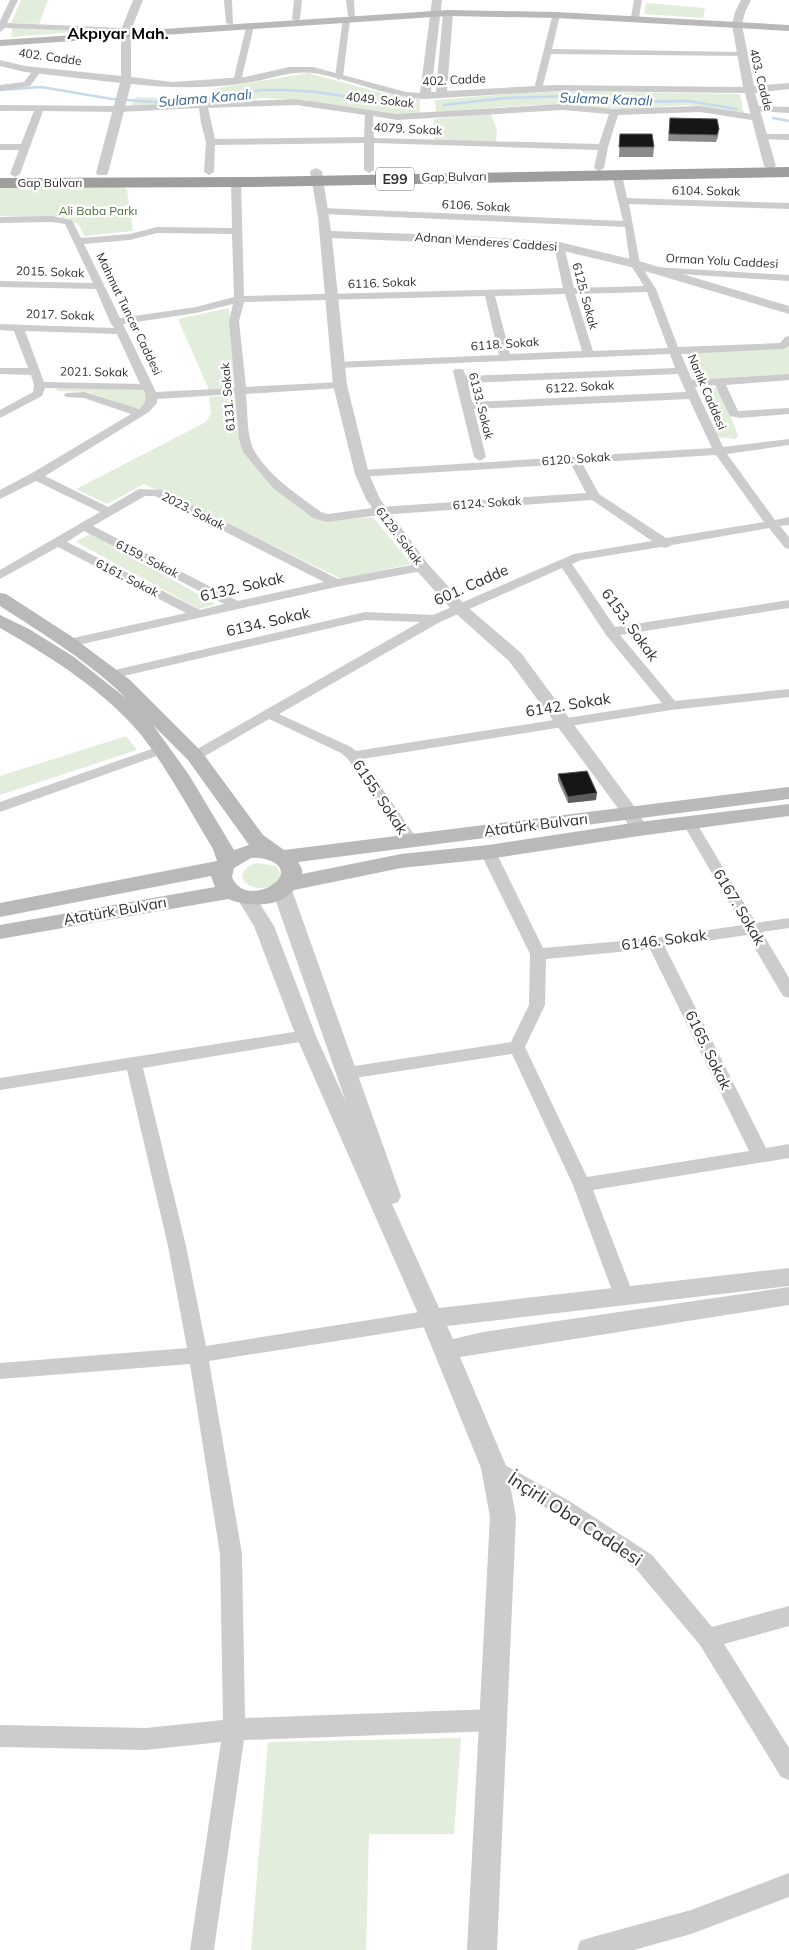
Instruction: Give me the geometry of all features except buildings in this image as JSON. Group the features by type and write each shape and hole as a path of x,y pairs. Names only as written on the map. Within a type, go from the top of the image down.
{"highway":[{"name":"Gap Bulvarı","path":"0,183 236,182 369,170 789,165"},
{"name":"Gap Bulvarı","path":"7,174 209,172 317,176 617,175 789,172"}],"main road":[{"path":"126,32 250,26 349,18 436,8 555,11 738,24"},
{"path":"555,11 789,27"},
{"path":"0,41 230,23 349,18"},
{"path":"0,598 69,643 123,684 195,756 256,840 289,862 293,870 293,877 285,887 265,897 238,894 226,887 221,877 226,864 222,850 162,750 124,706 84,672 0,620"},
{"name":"Atatürk Bulvarı","path":"285,887 401,861 488,852 635,821 789,792"},
{"name":"Atatürk Bulvarı","path":"278,855 410,840 635,821 689,822 789,810"},
{"path":"226,864 244,853 264,851 278,855"},
{"name":"Atatürk Bulvarı","path":"0,910 151,882 226,864"},
{"name":"Atatürk Bulvarı","path":"0,932 238,894"}],"street":[{"path":"14,0 1,27 126,32"},
{"path":"102,173 126,81 126,32 138,0"},
{"path":"228,0 230,23"},
{"path":"296,19 298,0"},
{"path":"339,77 349,18 350,0"},
{"path":"635,17 638,0"},
{"name":"403. Cadde","path":"746,0 740,12 738,24 742,54 749,90 770,166"},
{"path":"429,116 425,96 436,8"},
{"path":"441,95 449,8"},
{"path":"538,89 555,11"},
{"path":"237,81 250,26"},
{"path":"547,51 742,54"},
{"name":"402. Cadde","path":"0,63 38,70 172,85 237,81 296,70 312,70 406,95 425,96 538,89 749,90 789,86"},
{"path":"0,88 27,84 38,70"},
{"name":"4049. Sokak","path":"0,108 39,109 121,103 203,107 296,102 396,117 562,107 614,112 700,108 756,113 789,110"},
{"path":"203,107 205,123 211,142 209,172"},
{"path":"7,174 25,147 39,109"},
{"path":"599,168 603,147 614,112"},
{"path":"369,113 369,170"},
{"path":"762,137 789,137"},
{"name":"4079. Sokak","path":"211,142 369,140 603,147"},
{"path":"0,147 25,147"},
{"path":"617,175 629,224 635,264"},
{"name":"6129. Sokak","path":"317,176 332,297 340,385 361,469 380,511 422,566 459,608 515,657 635,821"},
{"name":"6131. Sokak","path":"236,182 238,299 234,321 246,439 249,452 277,485 317,515 327,518 380,511"},
{"name":"6104. Sokak","path":"623,201 789,206"},
{"name":"6106. Sokak","path":"322,211 629,224"},
{"name":"Mahmut Tuncer Caddesi","path":"0,220 52,219 69,222 150,391 151,403 140,413 36,476 0,494"},
{"path":"79,242 130,237 157,230 237,231"},
{"name":"Adnan Menderes Caddesi","path":"325,234 472,240 559,246 635,264 789,310"},
{"name":"6125. Sokak","path":"559,246 569,290 588,353"},
{"name":"Narlık Caddesi","path":"635,264 651,289 682,371 717,447 789,545"},
{"name":"Orman Yolu Caddesi","path":"654,270 789,278"},
{"name":"2015. Sokak","path":"0,284 100,286"},
{"name":"6116. Sokak","path":"118,326 196,310 238,299 651,289"},
{"path":"489,292 505,358"},
{"name":"2017. Sokak","path":"0,327 118,326"},
{"path":"18,328 35,372 39,390"},
{"name":"6118. Sokak","path":"337,365 456,361 674,349 782,346 789,336"},
{"name":"6133. Sokak","path":"456,361 480,457"},
{"path":"0,371 35,372"},
{"path":"461,380 682,371"},
{"path":"688,384 789,377"},
{"path":"720,382 734,414 789,411"},
{"name":"2021. Sokak","path":"39,390 241,390 340,385"},
{"path":"0,415 39,390 85,395 140,413"},
{"name":"6122. Sokak","path":"468,406 693,395"},
{"name":"6120. Sokak","path":"361,469 574,459 789,442"},
{"path":"361,469 480,457 717,447"},
{"path":"574,459 594,496 666,544"},
{"path":"36,476 109,512"},
{"name":"2023. Sokak","path":"0,575 143,492 158,493 336,583"},
{"name":"6124. Sokak","path":"380,511 594,496"},
{"name":"601. Cadde","path":"195,756 435,619 566,562 578,558 789,522"},
{"name":"6159. Sokak","path":"84,526 236,605"},
{"name":"6161. Sokak","path":"56,541 198,614"},
{"name":"6153. Sokak","path":"566,562 611,632 671,706"},
{"name":"6132. Sokak","path":"69,643 336,583 422,566"},
{"path":"611,632 789,604"},
{"name":"6134. Sokak","path":"111,675 365,616 435,619"},
{"name":"6142. Sokak","path":"353,756 671,706 789,694"},
{"name":"6155. Sokak","path":"269,714 346,750 353,756 410,840"},
{"path":"0,808 162,750"},
{"name":"6167. Sokak","path":"689,822 789,992"},
{"path":"488,852 538,954 537,1005 517,1047"},
{"path":"285,887 432,1318"},
{"path":"238,894 264,926 306,1036 446,1350 494,1468 503,1517 482,1950"},
{"name":"6146. Sokak","path":"538,954 655,942 789,923"},
{"name":"6165. Sokak","path":"655,942 761,1157"},
{"path":"0,1084 306,1036"},
{"path":"348,1073 517,1047"},
{"path":"517,1047 582,1185 624,1296"},
{"path":"134,1064 177,1246 198,1355 231,1554 234,1729 202,1950"},
{"path":"582,1185 789,1151"},
{"path":"446,1350 483,1342 786,1291"},
{"path":"0,1371 198,1355 432,1318 624,1296 786,1291"},
{"name":"İnçirli Oba Caddesi","path":"494,1468 564,1508 644,1562 708,1638 789,1769"},
{"path":"708,1638 789,1616"},
{"path":"0,1736 146,1739 234,1729 493,1720"},
{"path":"589,1950 691,1922 789,1885"}],"green space":[{"path":"21,0 48,0 39,24 11,23"},
{"path":"646,3 705,8 703,18 644,14"},
{"path":"12,28 100,30 11,37"},
{"path":"308,73 382,93 420,99 420,114 399,114 313,103 308,100 259,98 253,100 131,107 136,97 189,99 213,95 217,88"},
{"path":"544,91 740,94 744,114 688,105 627,109 531,105 436,112 435,100"},
{"path":"491,114 497,130 496,144 434,142 434,119"},
{"name":"Ali Baba Parkı","path":"0,186 123,187 127,190 133,231 84,236 79,225 68,218 0,216"},
{"path":"229,308 237,388 209,390 178,319"},
{"path":"789,347 789,374 693,380 685,350"},
{"path":"711,386 721,391 738,436 736,439 718,437 700,387"},
{"path":"56,389 145,390 147,403 140,408 133,408 88,392 57,391"},
{"path":"236,395 247,452 323,521 373,517 411,564 342,579 144,484 107,504 76,489 206,422 211,413 209,397"},
{"path":"90,534 216,604 199,609 76,542"},
{"path":"126,736 137,750 0,795 0,776"},
{"path":"257,863 276,866 281,874 276,883 260,888 245,883 242,876 244,871"},
{"path":"461,1738 454,1834 369,1834 366,1950 251,1950 268,1742"}],"waterway":[{"name":"Sulama Kanalı","path":"0,90 41,87 112,99 169,103 219,99 261,90 288,90 316,92 410,106"},
{"name":"Sulama Kanalı","path":"444,105 505,98 568,96 614,102 688,101 737,109"},
{"name":"Sulama Kanalı","path":"773,118 789,121"}],"district":[{"name":"Akpıyar Mah.","path":"118,33"}]}
